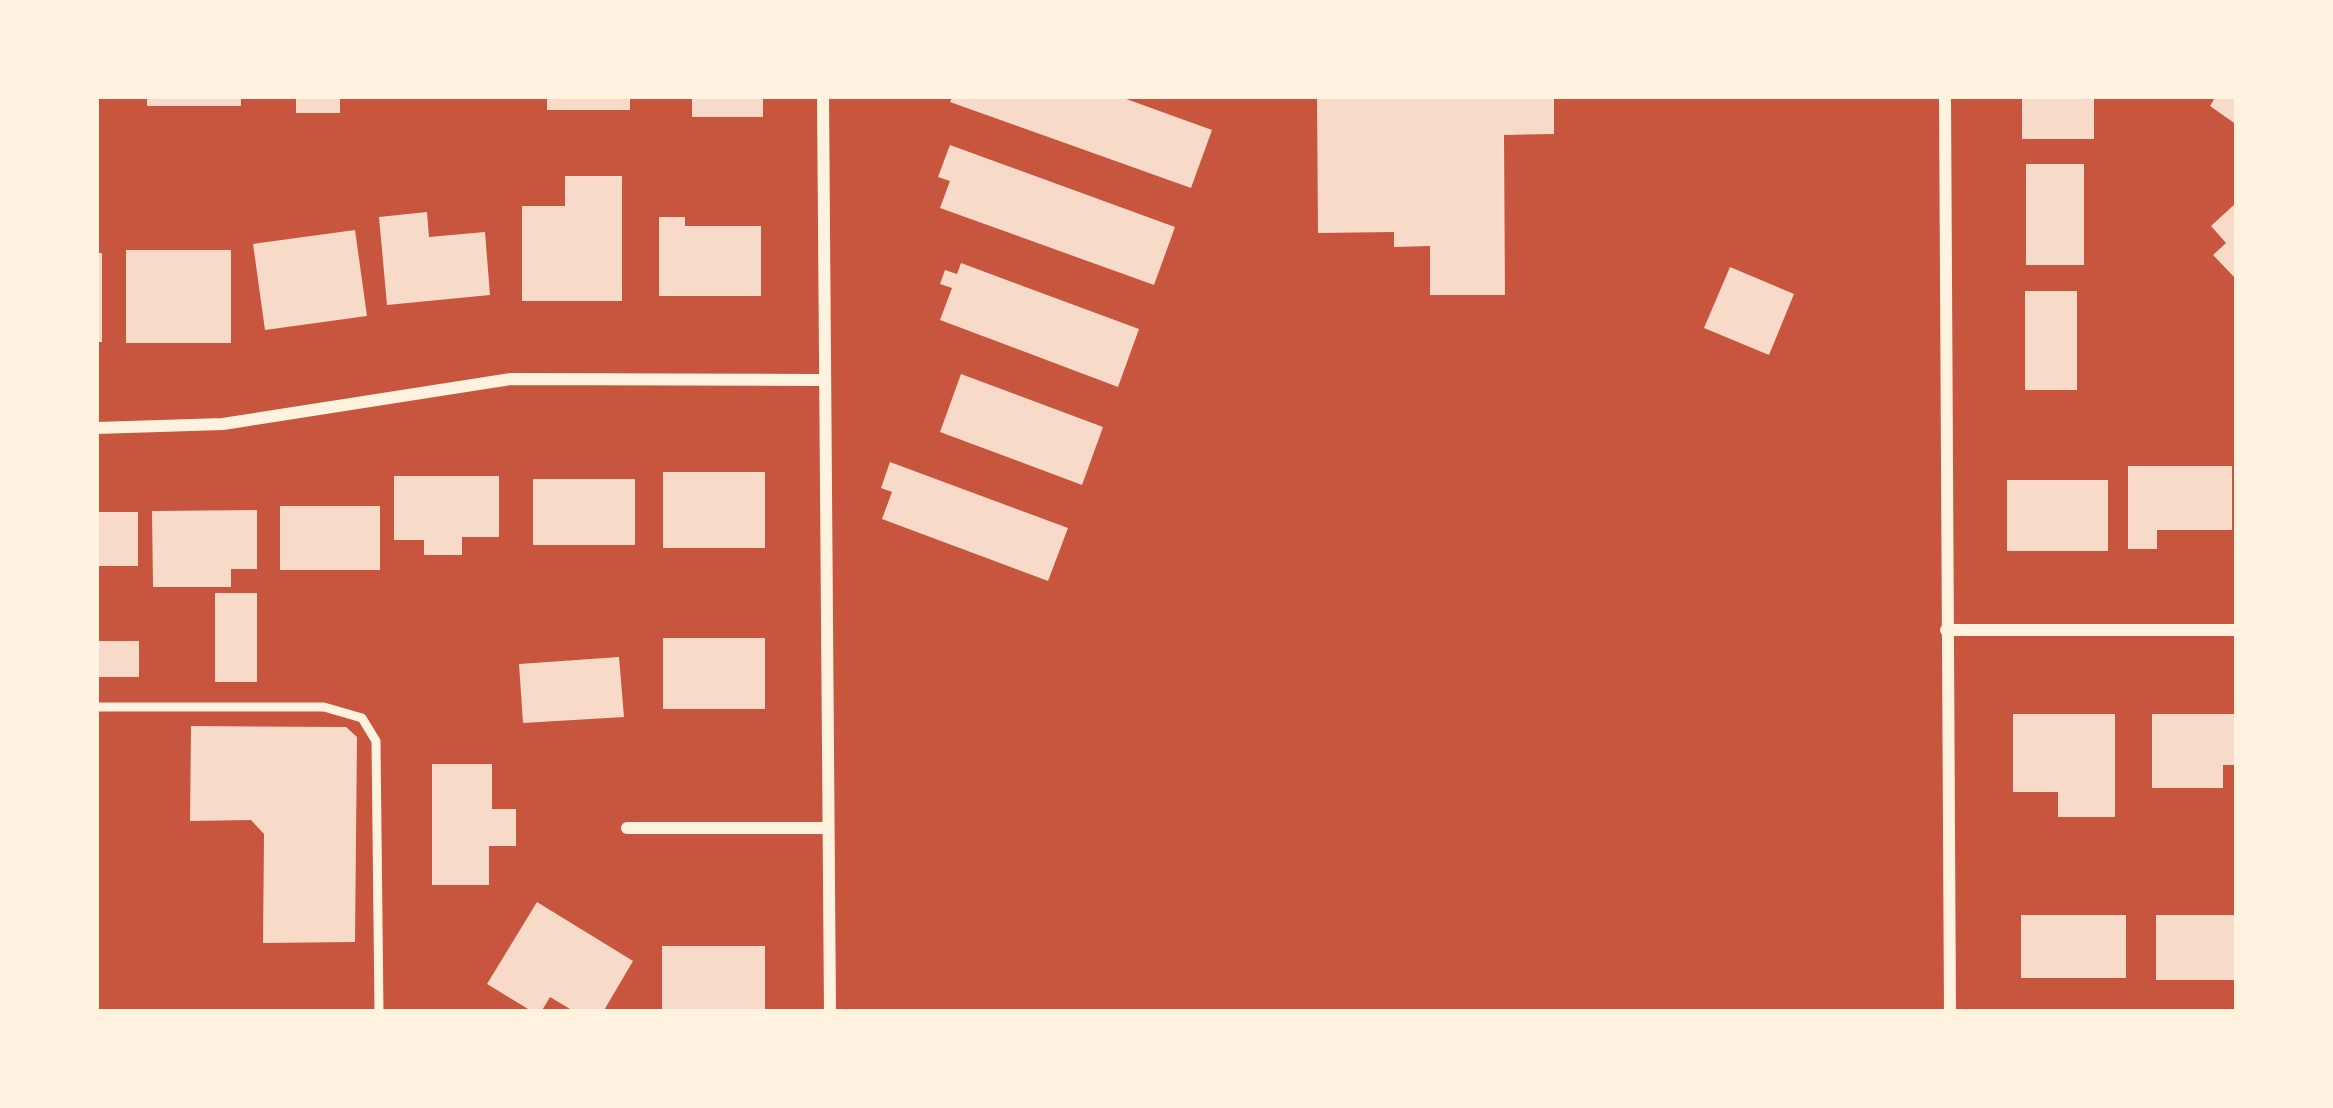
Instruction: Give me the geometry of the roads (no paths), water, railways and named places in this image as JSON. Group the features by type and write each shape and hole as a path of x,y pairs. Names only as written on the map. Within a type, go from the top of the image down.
{"street":[{"path":"823,96 830,1012"},
{"path":"1945,96 1950,1012"},
{"path":"96,428 224,424 511,379 824,380"},
{"path":"1946,631 2237,630"},
{"path":"627,828 827,828"}],"lane":[{"path":"96,707 324,707 362,718 376,741 379,1012"}]}
